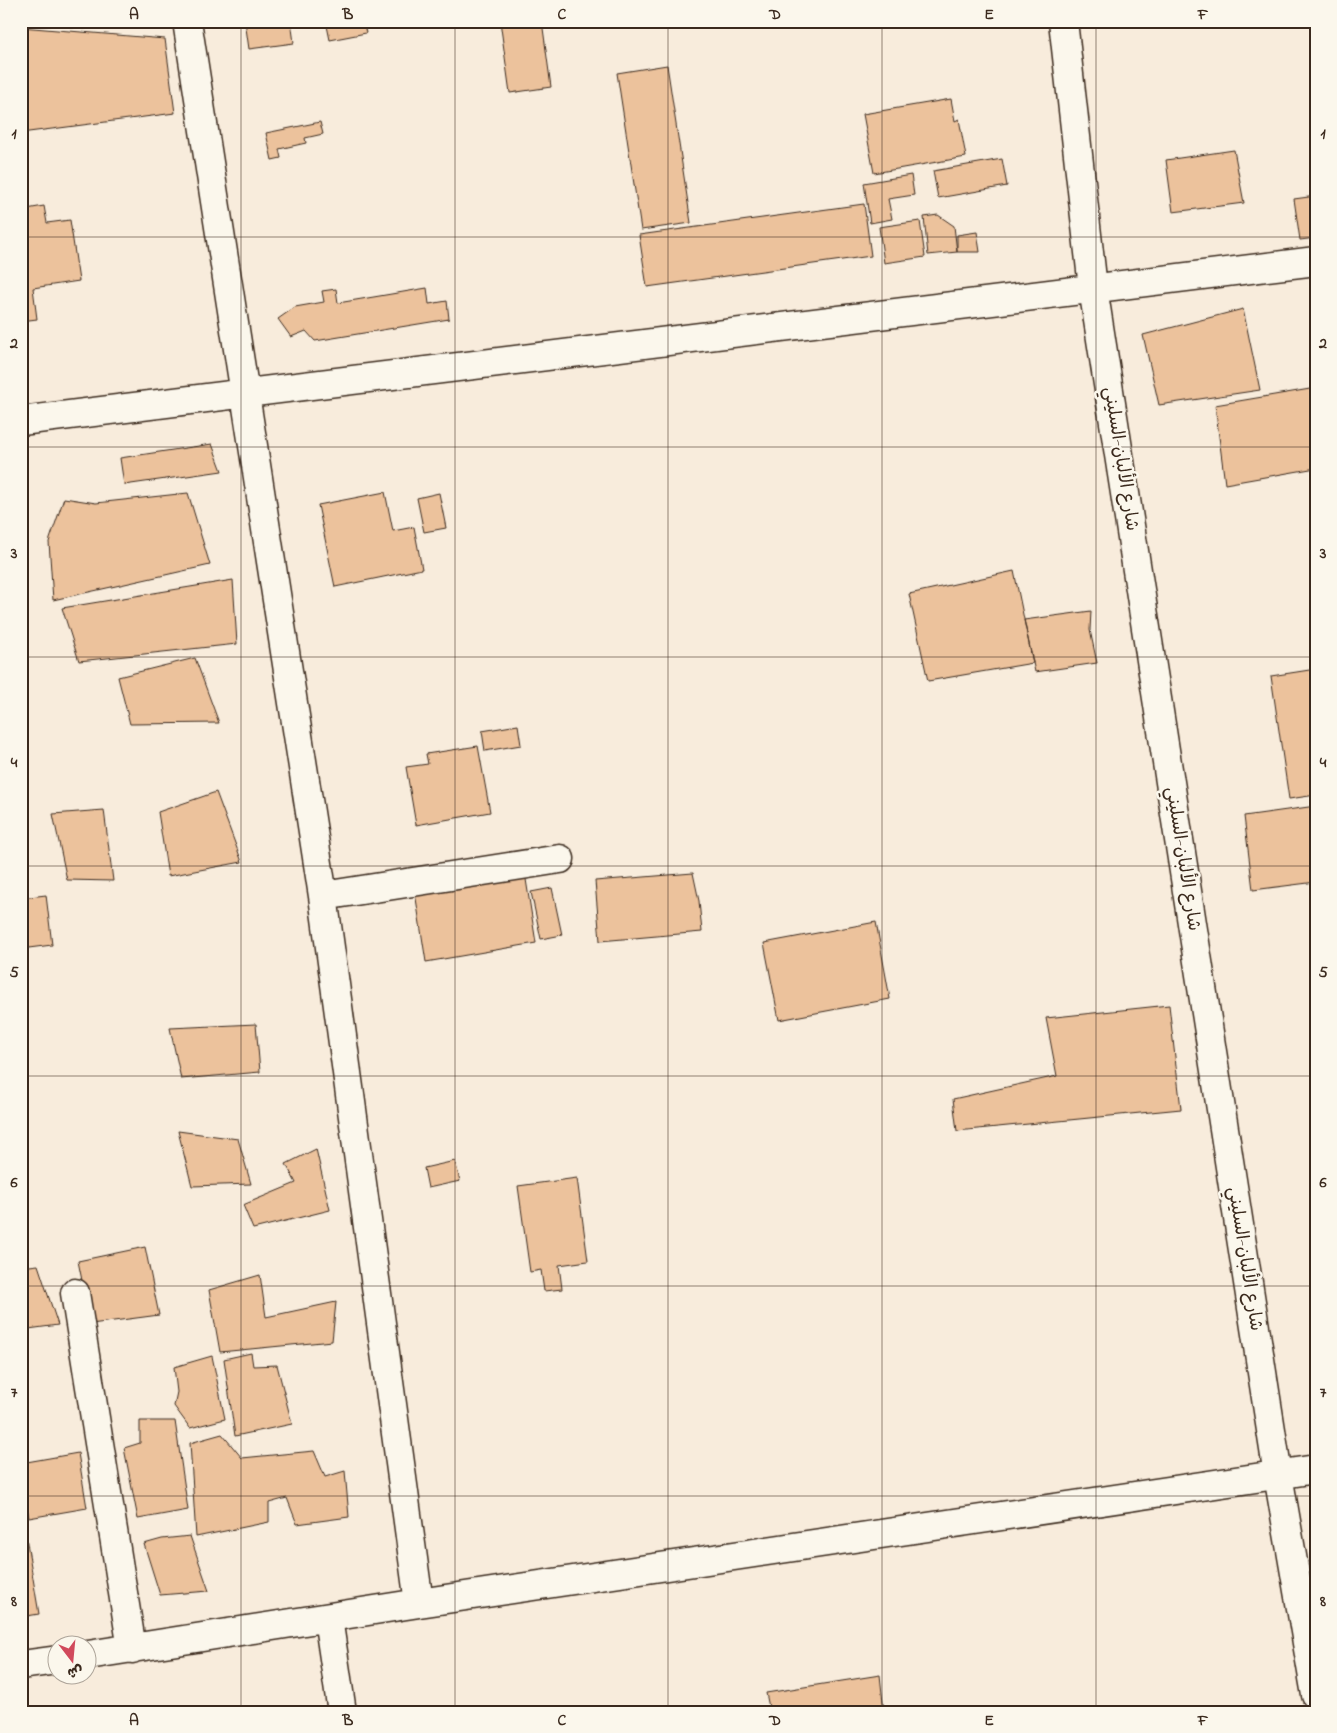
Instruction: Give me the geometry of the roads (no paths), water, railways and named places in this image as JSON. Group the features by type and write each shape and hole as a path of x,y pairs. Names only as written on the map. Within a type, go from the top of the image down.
{"street":[{"path":"187,21 323,896 420,1603"},
{"name":"شارع الألبان-السليني","path":"1062,21 1093,288 1278,1475 1316,1695"},
{"path":"21,420 246,394 1316,261"},
{"path":"323,896 560,859"},
{"path":"75,1292 132,1649"},
{"path":"98,1654 420,1603 1316,1469"},
{"path":"328,1618 342,1712"},
{"path":"21,1665 48,1661"}]}
